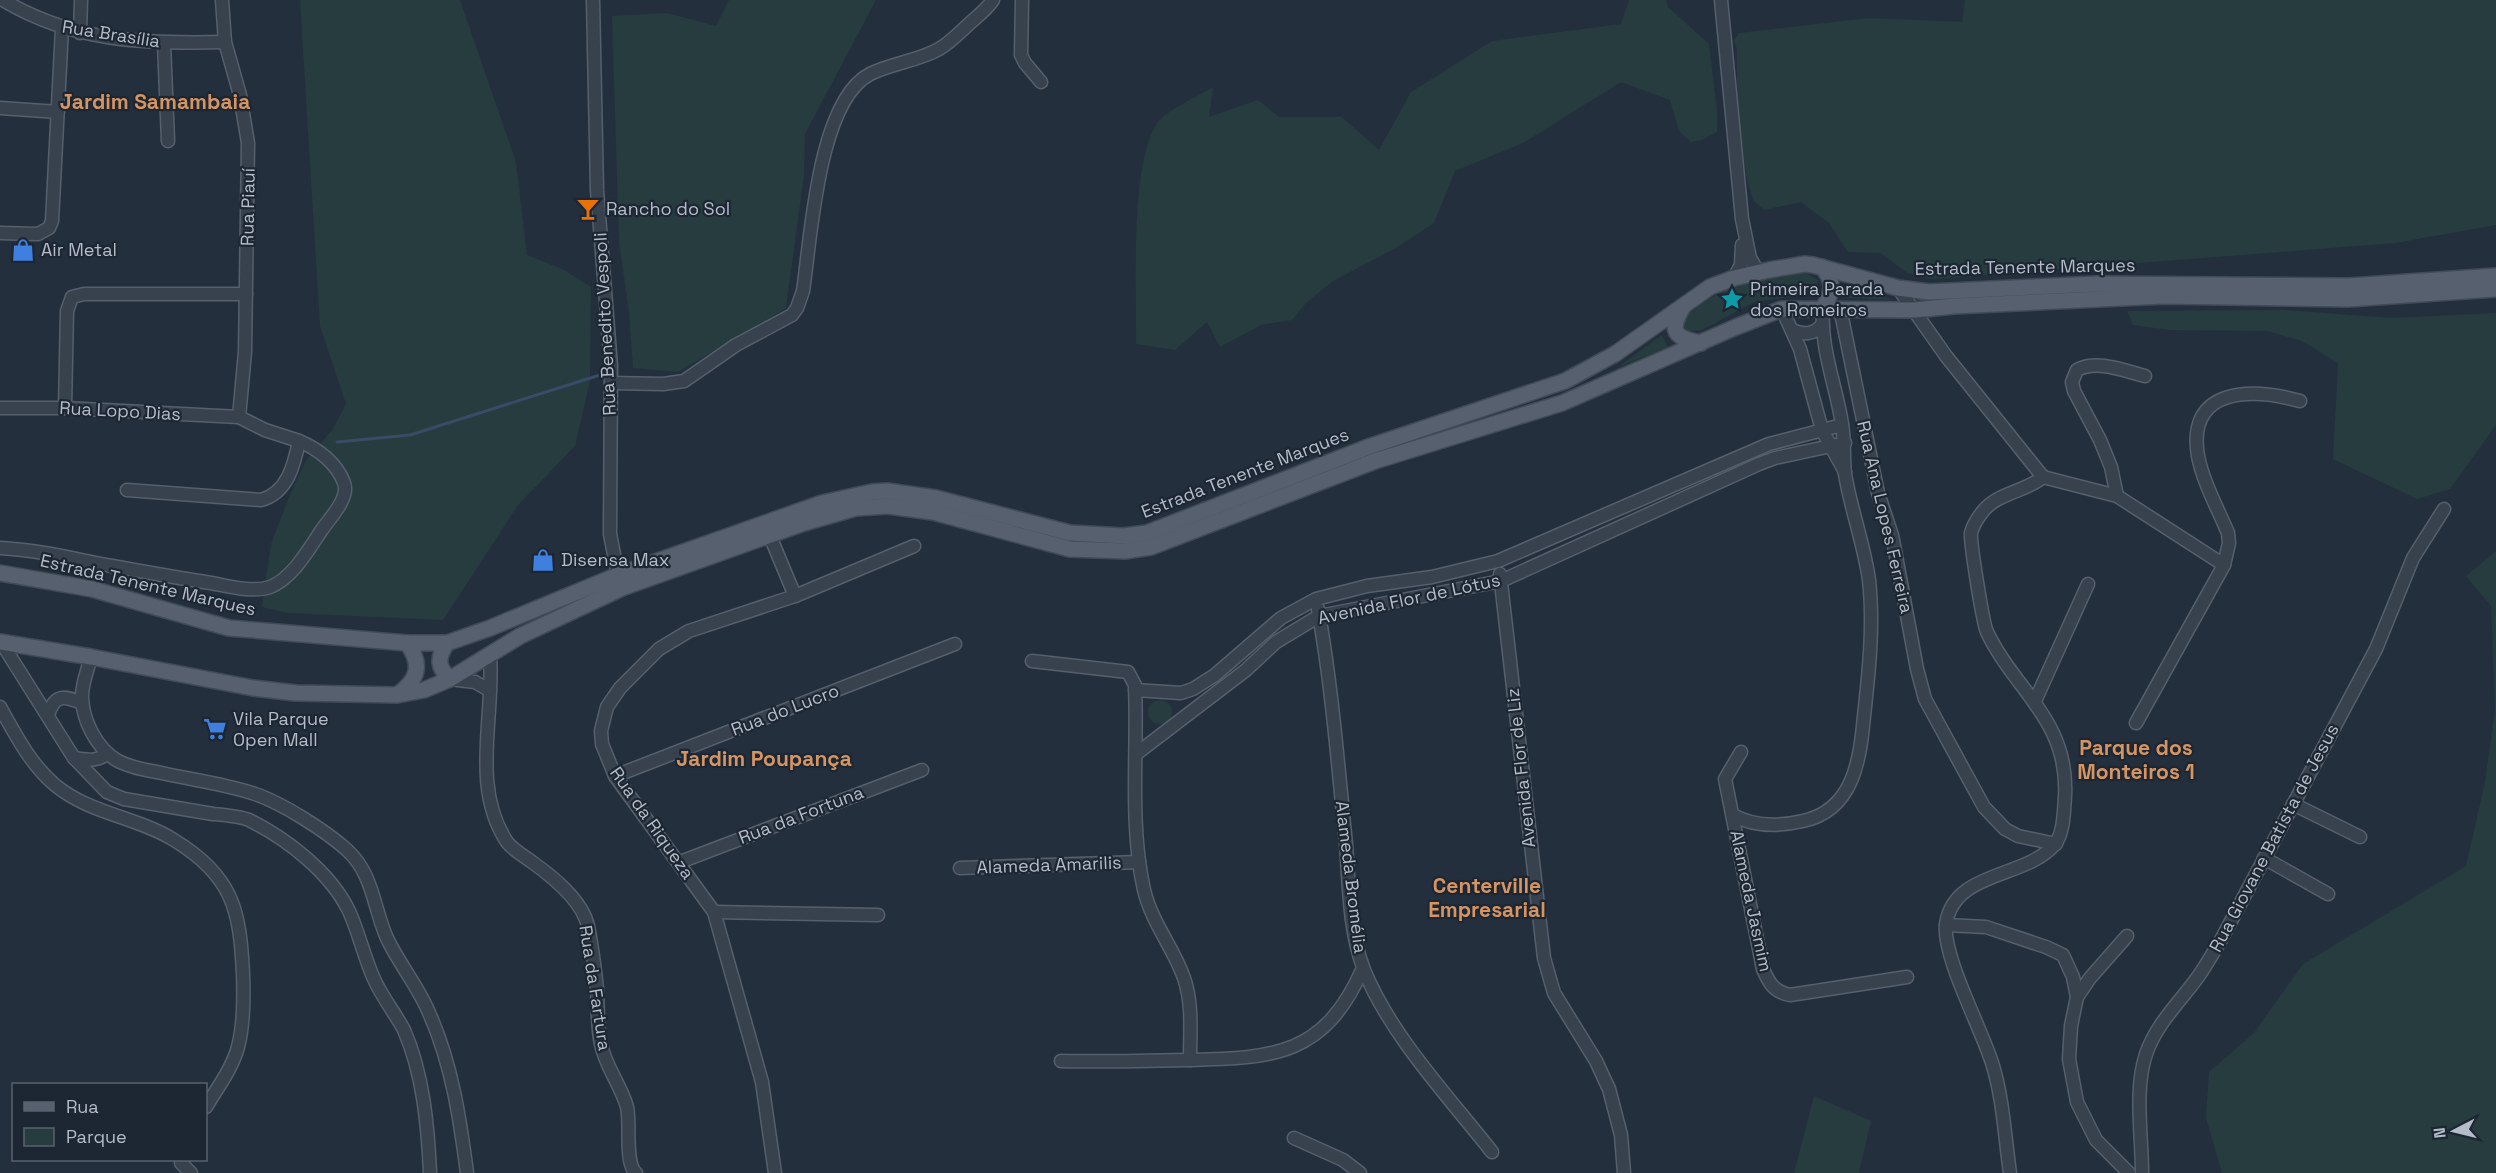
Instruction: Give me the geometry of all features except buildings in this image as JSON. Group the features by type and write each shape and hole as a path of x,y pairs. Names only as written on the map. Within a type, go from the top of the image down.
{"main road":[{"name":"Estrada Tenente Marques","path":"0,573 92,589 229,628 407,643 447,643 618,575 822,503 872,492 895,492 936,498 1070,533 1124,536 1147,533 1371,447 1565,381 1596,366 1710,287 1734,278 1805,264 1898,288 1929,292 2097,284 2349,286 2496,276"},
{"path":"1822,267 1832,283 1832,292 1823,308"},
{"name":"Estrada Tenente Marques","path":"0,642 253,688 296,693 397,695 424,690 450,679 520,636 622,588 845,510 888,506 933,512 1070,549 1125,551 1151,547 1342,473 1562,402 1782,309 1915,310 1954,306 2164,296 2348,299 2496,289"},
{"path":"1685,305 1674,326 1676,333 1682,339 1701,343"},
{"path":"471,634 490,655"},
{"path":"397,695 414,680 416,671 413,652 407,643"},
{"path":"447,643 440,654 439,665 450,679"}],"street":[{"name":"Rua Brasília","path":"3,0 38,19 80,33 164,44 225,42"},
{"path":"80,33 81,0"},
{"name":"Rua Piauí","path":"222,0 225,42 240,95 248,143 245,352 239,417"},
{"name":"Rua Benedito Vespoli","path":"593,0 597,190 611,383 610,534 618,575"},
{"path":"611,383 663,384 684,381 736,345 792,315 803,291 820,175 829,133 855,86 869,74 937,50 954,39 993,0"},
{"path":"1022,0 1021,55 1041,82"},
{"path":"1721,0 1742,219 1742,258 1739,271 1734,278"},
{"path":"0,233 38,234 49,228 52,221 62,28"},
{"path":"164,44 168,141"},
{"path":"0,108 58,112"},
{"path":"1742,219 1750,258 1759,273"},
{"path":"1898,288 1946,356 2043,477 2117,496 2224,565"},
{"path":"64,408 67,311 70,300 77,295 246,294"},
{"path":"1733,815 1742,820 1785,825 1810,819 1828,810 1843,797 1854,778 1860,757 1870,659 1871,607 1864,551 1845,473 1845,443 1822,325 1823,308"},
{"name":"Rua Ana Lopes Ferreira","path":"1840,308 1878,493 1892,535 1917,669 1925,699 1984,807 2005,829 2018,836 2056,844"},
{"path":"1782,309 1800,349 1822,430 1845,473"},
{"path":"1792,330 1805,334 1817,330 1822,325"},
{"path":"2117,496 2111,467 2100,440 2074,391 2072,382 2077,370 2090,366 2145,376"},
{"path":"2136,723 2224,565 2229,543 2228,533 2199,458 2197,439 2199,424 2211,407 2234,393 2278,394 2300,400"},
{"name":"Rua Lopo Dias","path":"0,408 64,408 239,417"},
{"path":"0,548 56,553 110,566 237,587 267,588 276,584 311,546 340,502 346,490 345,484 336,469 312,446 277,435 239,417"},
{"name":"Avenida Flor de Lótus","path":"1135,690 1181,693 1193,689 1215,675 1281,618 1316,599 1366,586 1432,577 1498,561 1750,452 1795,436 1842,426"},
{"path":"127,490 261,500 276,494 284,485 299,441"},
{"name":"Avenida Flor de Lótus","path":"1136,754 1246,670 1276,642 1319,616 1502,581 1759,464 1775,458 1845,443"},
{"path":"2010,1173 1993,1066 1956,969 1946,925 1959,896 1977,883 2040,856 2056,844 2061,829 2065,793 2057,744 2048,720 2000,654 1986,629 1971,534 1986,507 2034,484 2043,477"},
{"name":"Rua Giovane Batista de Jesus","path":"2142,1173 2142,1069 2147,1052 2172,1009 2200,974 2222,938 2376,649 2413,558 2444,509"},
{"path":"770,537 795,596"},
{"name":"Rua da Riqueza","path":"775,1173 762,1082 714,912 680,862 615,776 605,752 601,731 607,708 620,687 659,649 689,631 795,596 914,546"},
{"name":"Avenida Flor de Liz","path":"1498,561 1544,958 1554,993 1596,1061 1609,1089 1621,1135 1624,1173"},
{"path":"2035,701 2088,584"},
{"name":"Alameda Bromélia","path":"1316,599 1338,771 1352,915 1363,968 1381,1004 1415,1053 1492,1152"},
{"path":"0,642 74,758 107,792 123,799 246,819 272,833 318,869 334,887 349,911 379,990 403,1029 411,1050 419,1080 427,1130 430,1173"},
{"name":"Rua do Lucro","path":"615,776 955,644"},
{"name":"Rua da Fartura","path":"490,655 486,746 488,790 492,808 509,844 562,887 578,905 587,923 597,990 597,1026 601,1048 627,1108 629,1157 634,1171"},
{"path":"91,657 82,693 82,703 88,728 107,753 118,761 142,769 255,794 308,822 349,851 369,879 384,931 394,954 429,1012 437,1033 457,1101 467,1173"},
{"path":"1032,661 1128,672 1135,690 1134,820 1139,862 1150,910 1186,987 1190,1019 1190,1060"},
{"path":"450,679 475,682 489,690"},
{"path":"48,715 50,708 58,699 66,696 82,703"},
{"path":"0,707 21,743 44,775 55,785 72,797 99,810 180,844 214,873 232,900 239,920 242,945 242,1021 238,1048 228,1071 207,1105"},
{"name":"Alameda Jasmim","path":"1741,752 1725,779 1763,969 1774,989 1790,995 1803,994 1907,977"},
{"path":"74,758 94,760 104,757 107,753"},
{"name":"Rua da Fortuna","path":"680,862 922,770"},
{"path":"2293,804 2361,837"},
{"path":"2265,858 2328,894"},
{"name":"Alameda Amarilis","path":"960,868 1139,862"},
{"path":"714,912 878,915"},
{"path":"1946,925 1986,927 2046,947 2062,955 2069,966 2077,997"},
{"path":"2127,936 2090,978 2077,997 2071,1026 2069,1059 2077,1102 2096,1140 2129,1173"},
{"path":"1061,1061 1254,1058 1280,1053 1304,1042 1322,1028 1342,1005 1356,984 1363,968"},
{"path":"1294,1138 1343,1160 1360,1173"},
{"path":"181,1165 190,1173"},
{"path":"619,1173 634,1171"}],"green space":[{"path":"300,0 460,0 516,162 527,255 562,269 591,287 590,381 575,446 518,505 443,620 288,613 262,607 271,544 289,497 306,460 333,429 346,404 320,326"},
{"path":"729,0 876,0 805,134 804,174 786,308 678,372 633,368 629,312 619,242 612,16 667,13 716,26"},
{"path":"1629,0 1666,0 1668,7 1709,44 1717,110 1717,132 1702,140 1691,142 1679,131 1670,100 1621,82 1523,143 1455,171 1434,223 1396,248 1333,281 1307,302 1292,320 1261,325 1220,347 1207,322 1175,350 1136,344 1136,228 1142,166 1149,141 1162,117 1213,87 1209,117 1258,100 1279,117 1342,117 1379,150 1411,92 1492,41 1621,24"},
{"path":"1965,0 2496,0 2496,225 2396,243 1934,279 1907,273 1881,253 1848,252 1829,223 1801,202 1764,210 1753,200 1747,179 1737,107 1737,49 1734,40 1739,33 1868,18 1962,22"},
{"path":"1806,273 1818,280 1817,290 1811,294 1754,302 1702,330 1682,332 1681,321 1695,308 1724,291 1754,282"},
{"path":"1848,279 1892,300 1844,298"},
{"path":"2286,310 2391,318 2496,313 2496,425 2450,489 2417,499 2333,459 2338,363 2302,341 2268,331 2169,330 2133,325 2127,311"},
{"path":"1662,335 1668,347 1618,367"},
{"path":"2496,551 2496,1173 2222,1173 2206,1118 2209,1072 2254,1033 2303,964 2466,866 2485,782 2495,709 2491,606 2466,576"},
{"path":"1160,700 1165,701 1171,707 1171,717 1165,723 1160,724 1155,723 1149,717 1148,712 1149,707 1155,701"},
{"path":"1814,1096 1871,1121 1859,1173 1794,1173"}],"waterway":[{"path":"337,442 410,435 603,374"}],"place":[{"name":"Rancho do Sol","path":"588,209"},
{"name":"Air Metal","path":"23,250"},
{"name":"Primeira Parada dos Romeiros","path":"1732,299"},
{"name":"Disensa Max","path":"543,560"},
{"name":"Vila Parque Open Mall","path":"215,729"}],"district":[{"name":"Jardim Samambaia","path":"155,102"},
{"name":"Jardim Poupança","path":"764,759"},
{"name":"Parque dos Monteiros 1","path":"2136,760"},
{"name":"Centerville Empresarial","path":"1487,898"}]}
